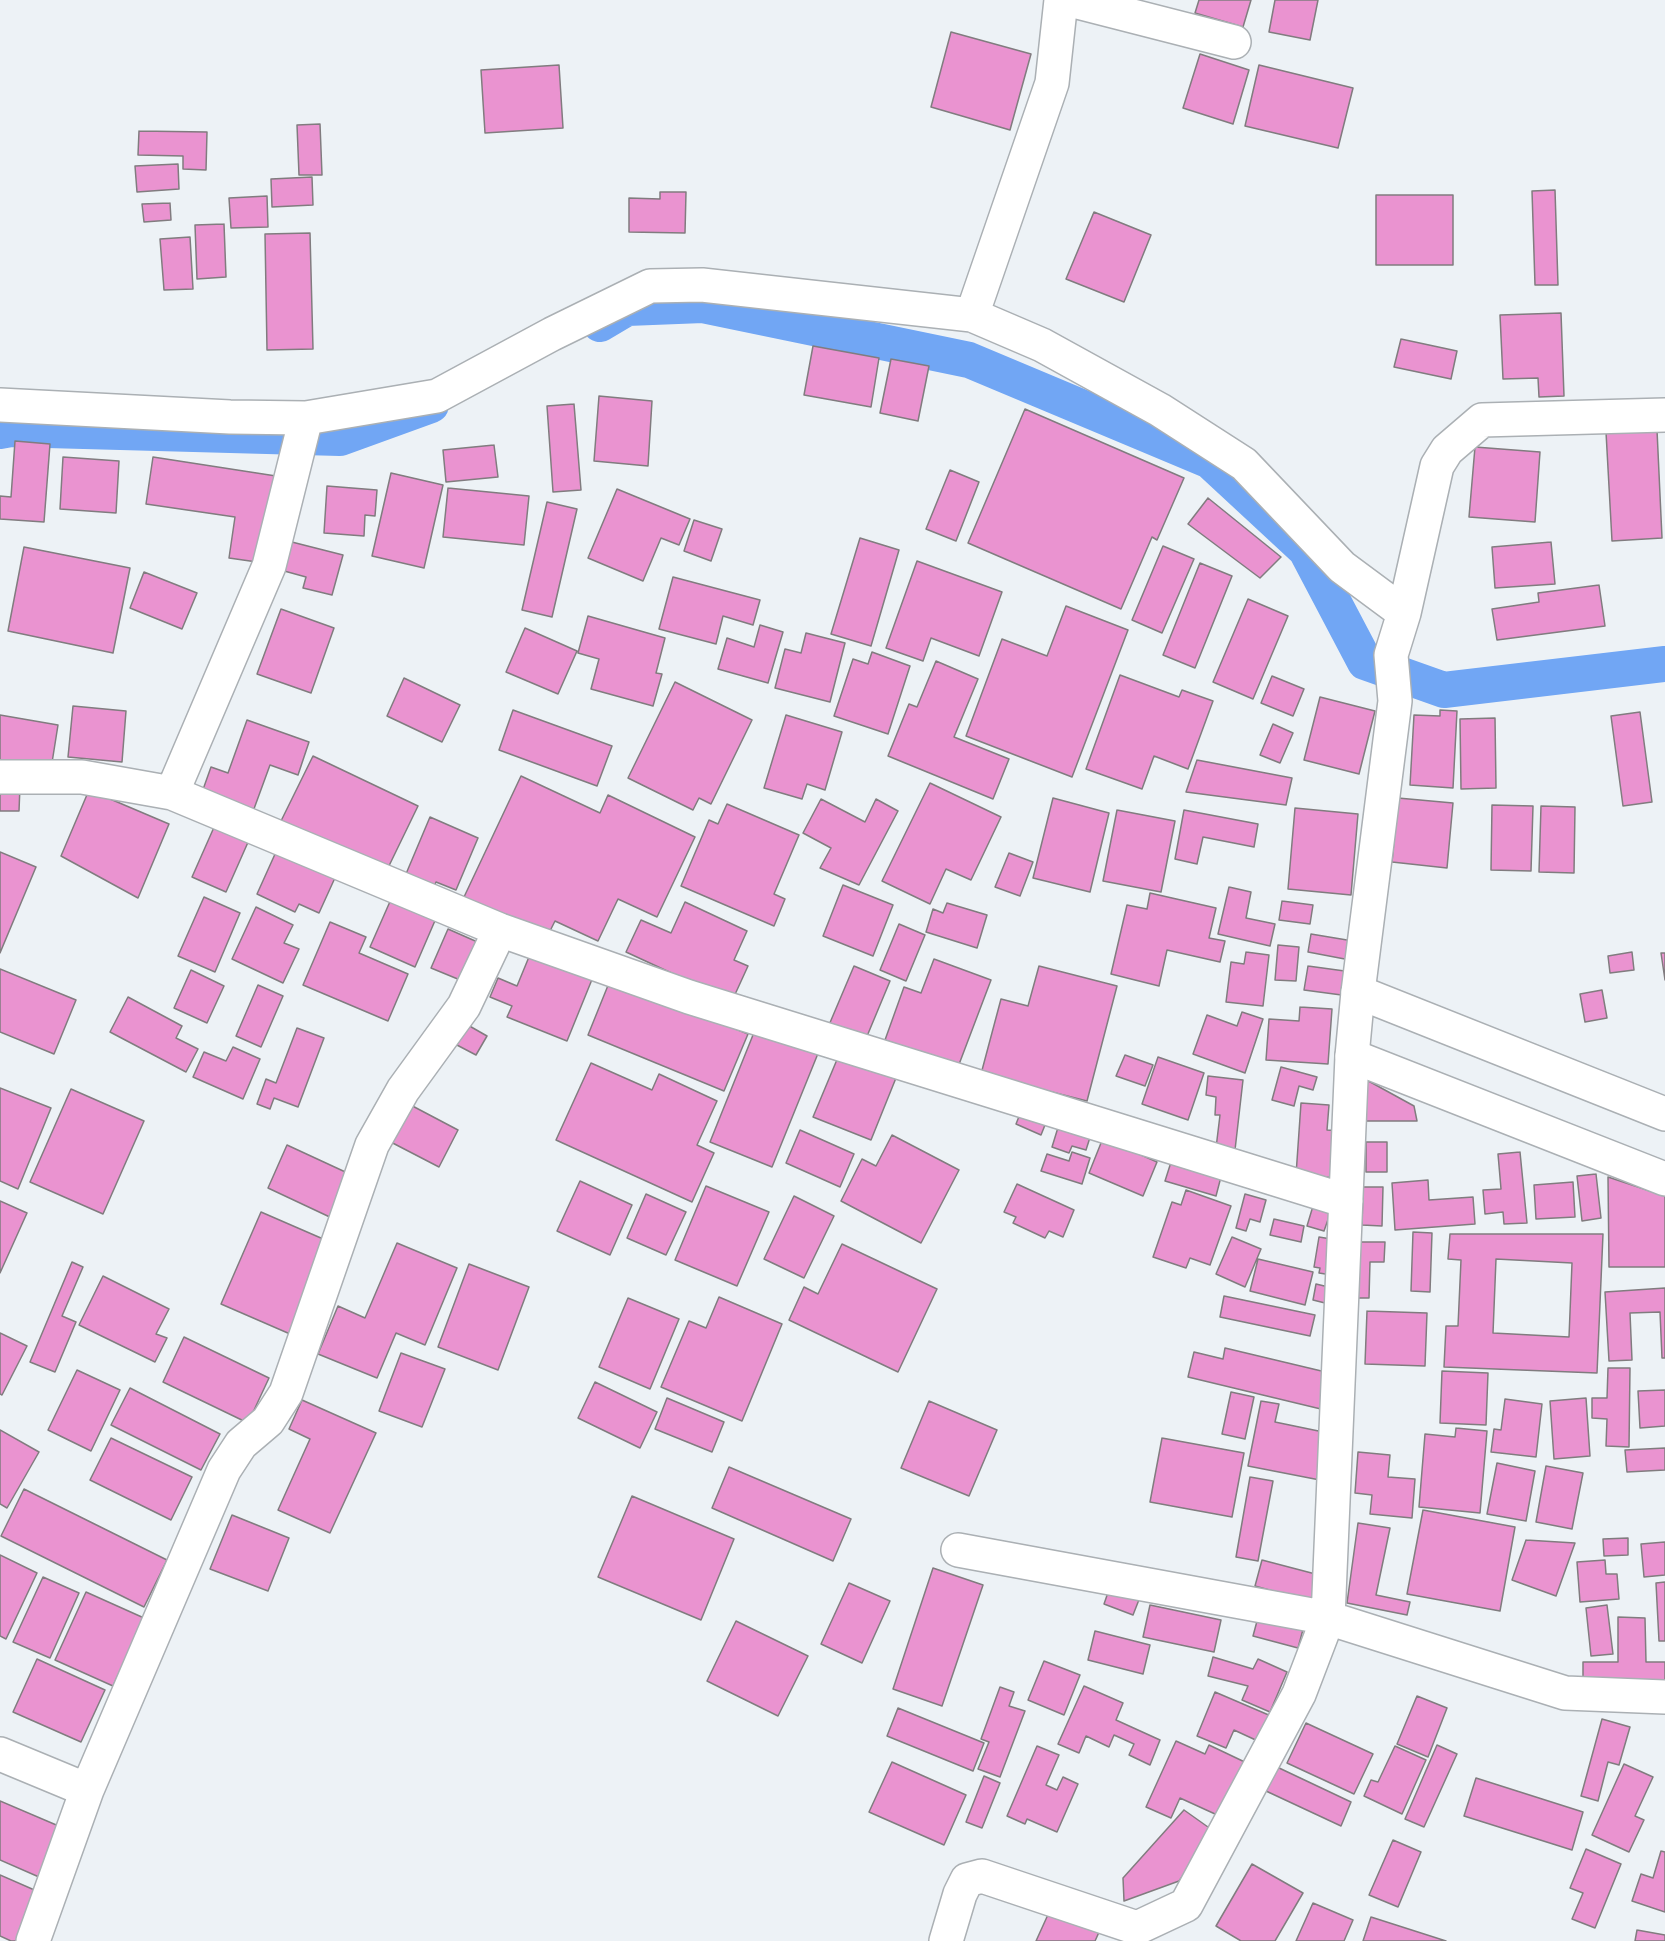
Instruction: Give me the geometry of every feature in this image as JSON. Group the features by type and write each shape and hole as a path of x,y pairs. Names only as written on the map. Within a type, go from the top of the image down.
{"street":[{"path":"972,315 1052,83 1061,0"},
{"path":"1070,0 1234,42"},
{"path":"0,405 230,417 306,418 437,396 552,334 650,286 702,285 972,315 1052,350 1160,410 1244,464 1342,567 1404,613"},
{"path":"946,1941 960,1894 968,1880 982,1876 1137,1928 1186,1905 1299,1694 1328,1618 1352,1056 1395,701 1392,655 1404,613 1437,466 1447,450 1482,420 1665,415"},
{"path":"172,793 269,566 306,418"},
{"path":"0,777 82,777 172,793 500,930 689,997 1346,1201"},
{"path":"35,1940 87,1790 224,1470 241,1444 268,1421 286,1393 372,1145 403,1090 464,1006 500,930"},
{"path":"1358,992 1665,1114"},
{"path":"1352,1056 1665,1179"},
{"path":"958,1550 1328,1618 1565,1694 1665,1697"},
{"path":"0,1754 87,1790"}],"building":[{"path":"1199,0 1251,0 1243,27 1195,13"},
{"path":"1275,0 1318,0 1310,40 1269,32"},
{"path":"951,32 1031,54 1010,130 931,107"},
{"path":"1200,54 1249,70 1233,124 1183,108"},
{"path":"559,65 563,128 485,133 481,70"},
{"path":"1259,65 1353,88 1338,148 1245,126"},
{"path":"320,124 322,175 299,175 297,125"},
{"path":"139,131 207,132 206,170 183,169 183,156 138,155"},
{"path":"178,164 179,189 137,192 135,166"},
{"path":"312,177 313,205 272,207 271,179"},
{"path":"1555,190 1558,285 1535,285 1532,191"},
{"path":"660,192 686,192 685,233 629,232 629,198 660,199"},
{"path":"1376,195 1453,195 1453,265 1376,265"},
{"path":"267,196 268,227 231,228 229,198"},
{"path":"170,203 171,220 144,222 142,204"},
{"path":"1094,212 1151,235 1124,302 1066,279"},
{"path":"224,224 226,277 197,279 195,225"},
{"path":"310,233 313,349 267,350 265,234"},
{"path":"190,237 193,289 164,290 160,239"},
{"path":"1561,313 1564,396 1539,397 1538,378 1503,379 1500,315"},
{"path":"1401,339 1457,351 1451,379 1394,367"},
{"path":"813,346 879,358 871,407 804,395"},
{"path":"891,359 929,366 918,421 880,413"},
{"path":"599,396 652,401 648,466 594,461"},
{"path":"574,404 581,490 553,492 547,406"},
{"path":"1025,409 1184,478 1157,540 1152,537 1121,609 968,543"},
{"path":"1657,430 1662,538 1612,541 1606,432"},
{"path":"15,441 50,444 44,522 0,519 0,496 11,497"},
{"path":"494,445 498,477 446,482 443,450"},
{"path":"1475,447 1540,452 1535,522 1469,517"},
{"path":"63,457 119,461 116,513 60,509"},
{"path":"153,457 276,476 264,563 229,558 235,517 146,504"},
{"path":"950,470 979,482 956,541 926,529"},
{"path":"391,473 443,485 424,568 372,556"},
{"path":"327,486 377,490 375,516 365,515 364,536 324,533"},
{"path":"448,488 529,496 524,545 443,537"},
{"path":"617,489 690,519 679,545 661,538 643,581 588,558"},
{"path":"1208,498 1281,557 1260,578 1188,524"},
{"path":"547,502 577,509 552,617 522,610"},
{"path":"694,520 722,529 711,561 684,551"},
{"path":"860,538 899,550 871,646 831,634"},
{"path":"284,540 343,555 332,595 303,588 306,577 277,569"},
{"path":"1551,542 1555,584 1495,588 1492,547"},
{"path":"1163,546 1194,559 1162,633 1132,620"},
{"path":"24,547 130,568 113,653 8,631"},
{"path":"917,561 1002,592 979,656 931,638 923,661 886,648"},
{"path":"1200,563 1232,576 1195,668 1163,655"},
{"path":"144,572 197,593 182,629 130,608"},
{"path":"673,577 760,600 753,625 723,616 716,644 659,629"},
{"path":"1599,585 1605,626 1497,640 1492,609 1539,602 1538,593"},
{"path":"1248,599 1288,616 1253,699 1213,682"},
{"path":"1066,606 1128,630 1072,777 966,736 1002,639 1047,656"},
{"path":"281,609 334,628 311,693 257,674"},
{"path":"588,616 665,638 656,673 662,674 653,706 591,689 599,659 578,653"},
{"path":"760,625 783,632 768,683 718,669 727,638 754,647"},
{"path":"525,628 577,651 558,694 506,672"},
{"path":"806,633 845,643 830,702 775,688 785,649 801,653"},
{"path":"872,652 910,666 888,734 834,716 853,659 868,664"},
{"path":"936,661 978,679 954,737 1009,759 993,799 888,756 909,704 917,707"},
{"path":"1120,675 1179,697 1182,690 1213,701 1188,769 1154,756 1142,789 1086,769"},
{"path":"1272,676 1304,689 1293,716 1261,703"},
{"path":"404,678 460,705 442,742 387,716"},
{"path":"675,682 752,720 711,804 699,798 693,810 628,778"},
{"path":"1320,697 1375,711 1359,774 1304,760"},
{"path":"73,706 126,711 122,762 68,757"},
{"path":"513,710 612,746 597,786 499,750"},
{"path":"1440,710 1457,711 1453,788 1410,785 1414,715 1440,716"},
{"path":"1640,712 1652,802 1623,806 1611,716"},
{"path":"0,715 58,725 51,769 0,761"},
{"path":"786,715 842,732 825,790 807,784 802,799 764,788"},
{"path":"1495,718 1496,788 1461,789 1460,719"},
{"path":"247,720 309,742 298,775 270,765 251,817 200,798 211,767 228,773"},
{"path":"1273,724 1293,733 1280,763 1260,755"},
{"path":"313,756 418,806 386,872 281,821"},
{"path":"1197,760 1292,778 1286,805 1186,792"},
{"path":"521,776 600,813 608,795 695,837 657,917 618,899 598,941 555,921 547,937 464,897"},
{"path":"930,783 1001,817 971,880 946,869 930,904 882,881"},
{"path":"0,786 20,786 19,811 0,811"},
{"path":"89,790 169,824 138,898 61,856"},
{"path":"1053,798 1109,813 1090,892 1033,878"},
{"path":"1398,798 1453,803 1447,868 1392,862"},
{"path":"821,799 865,822 876,799 898,811 859,885 820,868 831,848 803,833"},
{"path":"727,804 799,835 774,894 785,899 774,926 681,886 709,820 718,824"},
{"path":"1492,805 1533,806 1531,871 1491,870"},
{"path":"1541,806 1575,807 1574,873 1539,872"},
{"path":"1295,808 1358,814 1351,895 1288,889"},
{"path":"1117,810 1175,821 1161,892 1103,881"},
{"path":"1184,810 1258,824 1254,847 1203,837 1197,864 1175,859"},
{"path":"430,817 478,838 456,890 436,882 431,893 403,881"},
{"path":"215,825 249,840 226,892 192,877"},
{"path":"280,843 339,869 319,913 299,904 295,912 257,894"},
{"path":"0,852 36,867 0,953"},
{"path":"1009,853 1033,862 1020,896 995,887"},
{"path":"843,885 893,905 873,956 823,936"},
{"path":"1229,887 1251,892 1246,918 1275,924 1270,946 1218,934"},
{"path":"1150,893 1216,908 1209,938 1225,941 1220,962 1167,950 1159,986 1111,974 1127,905 1147,909"},
{"path":"204,897 240,913 215,972 178,956"},
{"path":"392,897 437,916 415,967 370,947"},
{"path":"1282,901 1313,905 1310,924 1279,920"},
{"path":"685,902 747,931 734,960 748,966 732,1001 626,952 641,920 671,933"},
{"path":"947,903 987,915 977,948 926,932 933,909 943,913"},
{"path":"256,907 293,925 284,943 299,949 283,983 232,959"},
{"path":"330,922 366,937 359,953 408,974 388,1021 303,985"},
{"path":"899,924 925,935 906,981 880,970"},
{"path":"448,929 482,944 465,982 431,968"},
{"path":"1311,934 1353,941 1350,960 1308,952"},
{"path":"1278,945 1299,947 1296,981 1275,980"},
{"path":"531,952 593,977 567,1041 507,1017 512,1006 490,997 498,978 517,986"},
{"path":"1246,952 1269,955 1263,1006 1226,1002 1231,962 1244,964"},
{"path":"1632,952 1634,970 1610,973 1608,956"},
{"path":"1661,953 1665,953 1665,980"},
{"path":"934,959 991,980 958,1067 885,1040 904,987 921,993"},
{"path":"854,966 890,981 865,1041 829,1025"},
{"path":"1039,966 1117,986 1087,1101 981,1074 1001,999 1028,1006"},
{"path":"1308,966 1352,972 1349,996 1304,990"},
{"path":"0,969 76,1000 54,1054 0,1032"},
{"path":"191,970 224,986 207,1023 174,1008"},
{"path":"611,978 748,1034 724,1091 588,1035"},
{"path":"258,985 283,996 261,1047 236,1036"},
{"path":"1602,990 1607,1018 1585,1022 1580,994"},
{"path":"128,997 182,1026 176,1038 198,1049 186,1072 110,1032"},
{"path":"1300,1007 1332,1009 1328,1064 1266,1060 1269,1019 1299,1021"},
{"path":"1242,1012 1263,1019 1245,1073 1193,1054 1207,1015 1237,1026"},
{"path":"466,1024 487,1036 476,1055 455,1044"},
{"path":"757,1025 819,1051 772,1167 710,1142"},
{"path":"297,1028 324,1038 298,1107 274,1098 270,1109 257,1104 266,1079 276,1083"},
{"path":"233,1047 260,1059 243,1099 193,1077 204,1052 226,1061"},
{"path":"841,1050 898,1073 871,1140 813,1117"},
{"path":"1125,1055 1153,1065 1145,1086 1116,1076"},
{"path":"1158,1057 1204,1073 1188,1120 1142,1104"},
{"path":"591,1063 652,1090 659,1074 717,1101 697,1145 714,1153 692,1202 556,1140"},
{"path":"1281,1067 1317,1077 1313,1090 1299,1086 1294,1106 1272,1100"},
{"path":"1208,1076 1243,1080 1235,1150 1216,1148 1220,1115 1215,1115 1216,1097 1206,1095"},
{"path":"1363,1078 1414,1106 1417,1121 1363,1121"},
{"path":"0,1088 51,1108 18,1189 0,1181"},
{"path":"71,1089 144,1121 103,1214 30,1182"},
{"path":"403,1101 458,1130 439,1167 383,1138"},
{"path":"1301,1103 1329,1105 1327,1130 1341,1131 1338,1178 1296,1175"},
{"path":"1022,1109 1047,1120 1041,1135 1016,1124"},
{"path":"1060,1121 1092,1131 1086,1150 1072,1146 1069,1153 1052,1147"},
{"path":"800,1130 854,1154 840,1187 786,1163"},
{"path":"892,1135 959,1170 921,1243 841,1201 862,1159 876,1166"},
{"path":"1103,1138 1157,1162 1143,1196 1089,1173"},
{"path":"1366,1142 1387,1142 1387,1172 1366,1172"},
{"path":"287,1145 354,1176 334,1219 268,1188"},
{"path":"1072,1152 1090,1158 1082,1184 1041,1171 1047,1154 1069,1161"},
{"path":"1520,1152 1527,1223 1504,1224 1503,1212 1485,1214 1483,1190 1501,1189 1498,1154"},
{"path":"1172,1159 1222,1173 1216,1196 1165,1181"},
{"path":"1596,1174 1601,1218 1582,1221 1577,1176"},
{"path":"1608,1177 1665,1196 1665,1267 1609,1267"},
{"path":"1428,1180 1429,1200 1473,1197 1475,1224 1395,1230 1392,1183"},
{"path":"580,1181 632,1205 610,1255 557,1231"},
{"path":"1573,1182 1575,1217 1536,1219 1534,1185"},
{"path":"1017,1184 1074,1210 1063,1237 1049,1231 1045,1238 1013,1223 1016,1217 1004,1212"},
{"path":"706,1186 769,1212 737,1286 675,1260"},
{"path":"1363,1187 1383,1187 1382,1226 1362,1225"},
{"path":"1186,1190 1231,1206 1210,1265 1190,1258 1186,1268 1153,1257 1172,1202 1181,1205"},
{"path":"646,1194 686,1212 666,1255 627,1238"},
{"path":"1245,1194 1266,1200 1260,1222 1250,1219 1246,1231 1236,1228"},
{"path":"794,1196 834,1216 804,1278 764,1259"},
{"path":"0,1201 27,1213 0,1273"},
{"path":"1313,1206 1331,1211 1324,1231 1307,1226"},
{"path":"261,1212 337,1245 297,1337 221,1304"},
{"path":"1274,1219 1304,1226 1301,1242 1270,1235"},
{"path":"1413,1232 1432,1233 1430,1292 1411,1291"},
{"path":"1450,1234 1603,1234 1597,1373 1444,1367 1446,1326 1458,1326 1461,1260 1448,1259","holes":["1496,1259 1572,1263 1569,1337 1493,1333"]},
{"path":"1232,1237 1261,1249 1245,1287 1216,1274"},
{"path":"1319,1237 1343,1241 1338,1276 1319,1273 1320,1268 1314,1267"},
{"path":"1353,1242 1385,1242 1384,1262 1370,1262 1369,1298 1352,1298"},
{"path":"397,1243 457,1268 425,1345 396,1333 377,1378 318,1354 338,1306 365,1318"},
{"path":"842,1244 937,1289 898,1372 789,1320 804,1287 818,1294"},
{"path":"1258,1259 1313,1272 1305,1305 1250,1291"},
{"path":"72,1262 83,1267 62,1316 76,1322 55,1372 30,1362"},
{"path":"469,1264 529,1287 498,1370 438,1347"},
{"path":"103,1276 169,1309 156,1334 167,1338 155,1362 79,1325"},
{"path":"1316,1284 1337,1289 1333,1305 1313,1300"},
{"path":"1665,1288 1665,1358 1662,1358 1660,1312 1630,1313 1632,1360 1609,1361 1605,1292"},
{"path":"1224,1296 1315,1315 1310,1336 1220,1317"},
{"path":"719,1297 782,1324 742,1421 661,1387 689,1321 706,1328"},
{"path":"628,1298 679,1319 650,1389 599,1367"},
{"path":"1367,1311 1427,1313 1425,1366 1365,1364"},
{"path":"0,1333 27,1346 2,1395 0,1394"},
{"path":"184,1337 269,1378 248,1423 163,1382"},
{"path":"1225,1348 1334,1374 1325,1410 1188,1377 1194,1352 1223,1359"},
{"path":"401,1353 445,1369 422,1427 379,1411"},
{"path":"1608,1368 1630,1368 1629,1447 1606,1446 1607,1419 1592,1418 1592,1398 1607,1398"},
{"path":"77,1370 120,1390 91,1451 48,1430"},
{"path":"1442,1371 1488,1373 1486,1425 1440,1423"},
{"path":"595,1382 657,1412 640,1448 578,1418"},
{"path":"130,1388 220,1434 201,1470 111,1425"},
{"path":"1665,1390 1665,1426 1640,1428 1638,1391"},
{"path":"1231,1392 1254,1397 1245,1439 1222,1434"},
{"path":"667,1398 724,1422 712,1452 655,1429"},
{"path":"1586,1398 1590,1456 1554,1459 1550,1401"},
{"path":"1505,1399 1542,1404 1536,1457 1491,1452 1494,1429 1501,1430"},
{"path":"302,1400 376,1433 330,1533 278,1510 310,1439 289,1429"},
{"path":"929,1401 997,1430 969,1496 901,1468"},
{"path":"1261,1401 1279,1404 1275,1422 1333,1434 1325,1481 1248,1466"},
{"path":"1456,1428 1487,1431 1480,1513 1419,1507 1425,1434 1455,1437"},
{"path":"0,1430 39,1452 7,1508 0,1504"},
{"path":"111,1438 192,1477 171,1520 90,1480"},
{"path":"1162,1438 1244,1453 1232,1517 1150,1502"},
{"path":"1665,1448 1665,1470 1627,1472 1625,1450"},
{"path":"1358,1452 1390,1455 1388,1477 1415,1479 1412,1518 1370,1514 1372,1495 1355,1493"},
{"path":"1497,1463 1535,1471 1526,1521 1487,1514"},
{"path":"1546,1466 1583,1473 1572,1529 1536,1522"},
{"path":"729,1467 851,1519 833,1561 712,1508"},
{"path":"1250,1477 1273,1481 1258,1561 1236,1557"},
{"path":"24,1489 167,1560 144,1607 1,1536"},
{"path":"632,1496 734,1539 701,1620 598,1577"},
{"path":"1423,1510 1515,1527 1500,1611 1407,1594"},
{"path":"232,1515 289,1538 268,1591 210,1569"},
{"path":"1358,1523 1390,1528 1376,1595 1410,1602 1407,1615 1347,1603"},
{"path":"1628,1538 1628,1555 1604,1556 1603,1539"},
{"path":"1526,1540 1575,1543 1556,1596 1512,1580"},
{"path":"1665,1542 1665,1575 1644,1577 1641,1544"},
{"path":"0,1555 37,1573 6,1639 0,1636"},
{"path":"1262,1560 1323,1576 1316,1603 1255,1586"},
{"path":"1605,1560 1606,1574 1617,1574 1619,1599 1580,1602 1577,1562"},
{"path":"933,1568 983,1585 942,1706 893,1689"},
{"path":"43,1577 79,1593 50,1658 13,1642"},
{"path":"1112,1581 1142,1592 1133,1615 1104,1604"},
{"path":"1665,1582 1665,1641 1659,1641 1656,1583"},
{"path":"849,1583 890,1601 862,1663 821,1644"},
{"path":"86,1592 144,1618 113,1686 55,1660"},
{"path":"1150,1605 1221,1620 1214,1652 1143,1637"},
{"path":"1607,1605 1613,1654 1591,1656 1586,1608"},
{"path":"1260,1610 1305,1622 1298,1648 1253,1636"},
{"path":"1618,1617 1645,1618 1646,1662 1665,1662 1665,1687 1583,1687 1583,1662 1618,1662"},
{"path":"736,1621 808,1656 778,1716 707,1681"},
{"path":"1095,1631 1150,1645 1143,1674 1088,1660"},
{"path":"1213,1657 1253,1669 1258,1659 1287,1672 1270,1712 1242,1700 1248,1686 1208,1676"},
{"path":"37,1659 105,1690 81,1742 13,1712"},
{"path":"1044,1661 1080,1675 1064,1715 1028,1700"},
{"path":"1084,1686 1123,1703 1116,1720 1160,1740 1150,1765 1129,1755 1134,1744 1114,1735 1109,1747 1086,1736 1079,1753 1058,1744"},
{"path":"1000,1687 1014,1692 1009,1706 1025,1711 1000,1777 978,1769 989,1742 981,1739"},
{"path":"1215,1692 1271,1716 1260,1742 1234,1730 1226,1748 1197,1736"},
{"path":"1417,1696 1447,1708 1428,1757 1397,1744"},
{"path":"898,1708 984,1743 973,1771 887,1736"},
{"path":"1602,1719 1630,1727 1619,1765 1608,1762 1598,1801 1581,1796"},
{"path":"1306,1723 1373,1754 1354,1794 1287,1763"},
{"path":"1176,1741 1205,1754 1209,1745 1251,1765 1226,1819 1180,1798 1171,1818 1146,1807"},
{"path":"1437,1745 1457,1754 1424,1827 1405,1819"},
{"path":"1037,1746 1059,1755 1046,1785 1057,1790 1063,1777 1078,1784 1057,1832 1027,1819 1025,1824 1007,1816"},
{"path":"1395,1746 1426,1760 1402,1814 1364,1796 1371,1780 1378,1782"},
{"path":"892,1762 966,1795 944,1845 869,1812"},
{"path":"1624,1764 1653,1777 1635,1816 1644,1820 1629,1852 1592,1835"},
{"path":"1277,1767 1351,1802 1341,1826 1266,1791"},
{"path":"984,1776 1000,1783 982,1828 966,1822"},
{"path":"1476,1778 1583,1812 1572,1850 1464,1816"},
{"path":"0,1801 61,1827 39,1877 0,1860"},
{"path":"1184,1810 1215,1832 1179,1881 1124,1901 1123,1878"},
{"path":"1393,1840 1421,1852 1398,1907 1369,1895"},
{"path":"1586,1849 1621,1864 1595,1928 1572,1919 1583,1893 1570,1888"},
{"path":"1661,1851 1665,1852 1665,1912 1632,1901 1641,1874 1653,1878"},
{"path":"1252,1864 1303,1893 1275,1941 1241,1941 1216,1926"},
{"path":"0,1875 39,1892 19,1941 11,1941 0,1936"},
{"path":"1313,1903 1353,1920 1344,1941 1296,1941"},
{"path":"1051,1908 1100,1930 1095,1941 1036,1941"},
{"path":"1371,1917 1446,1941 1363,1941"},
{"path":"1637,1930 1665,1935 1665,1941 1635,1941"}],"waterway":[{"path":"600,324 627,308 703,305 969,360 1210,461 1306,550 1365,662 1444,690 1665,664"},
{"path":"0,431 11,429 340,438 431,405"}]}
